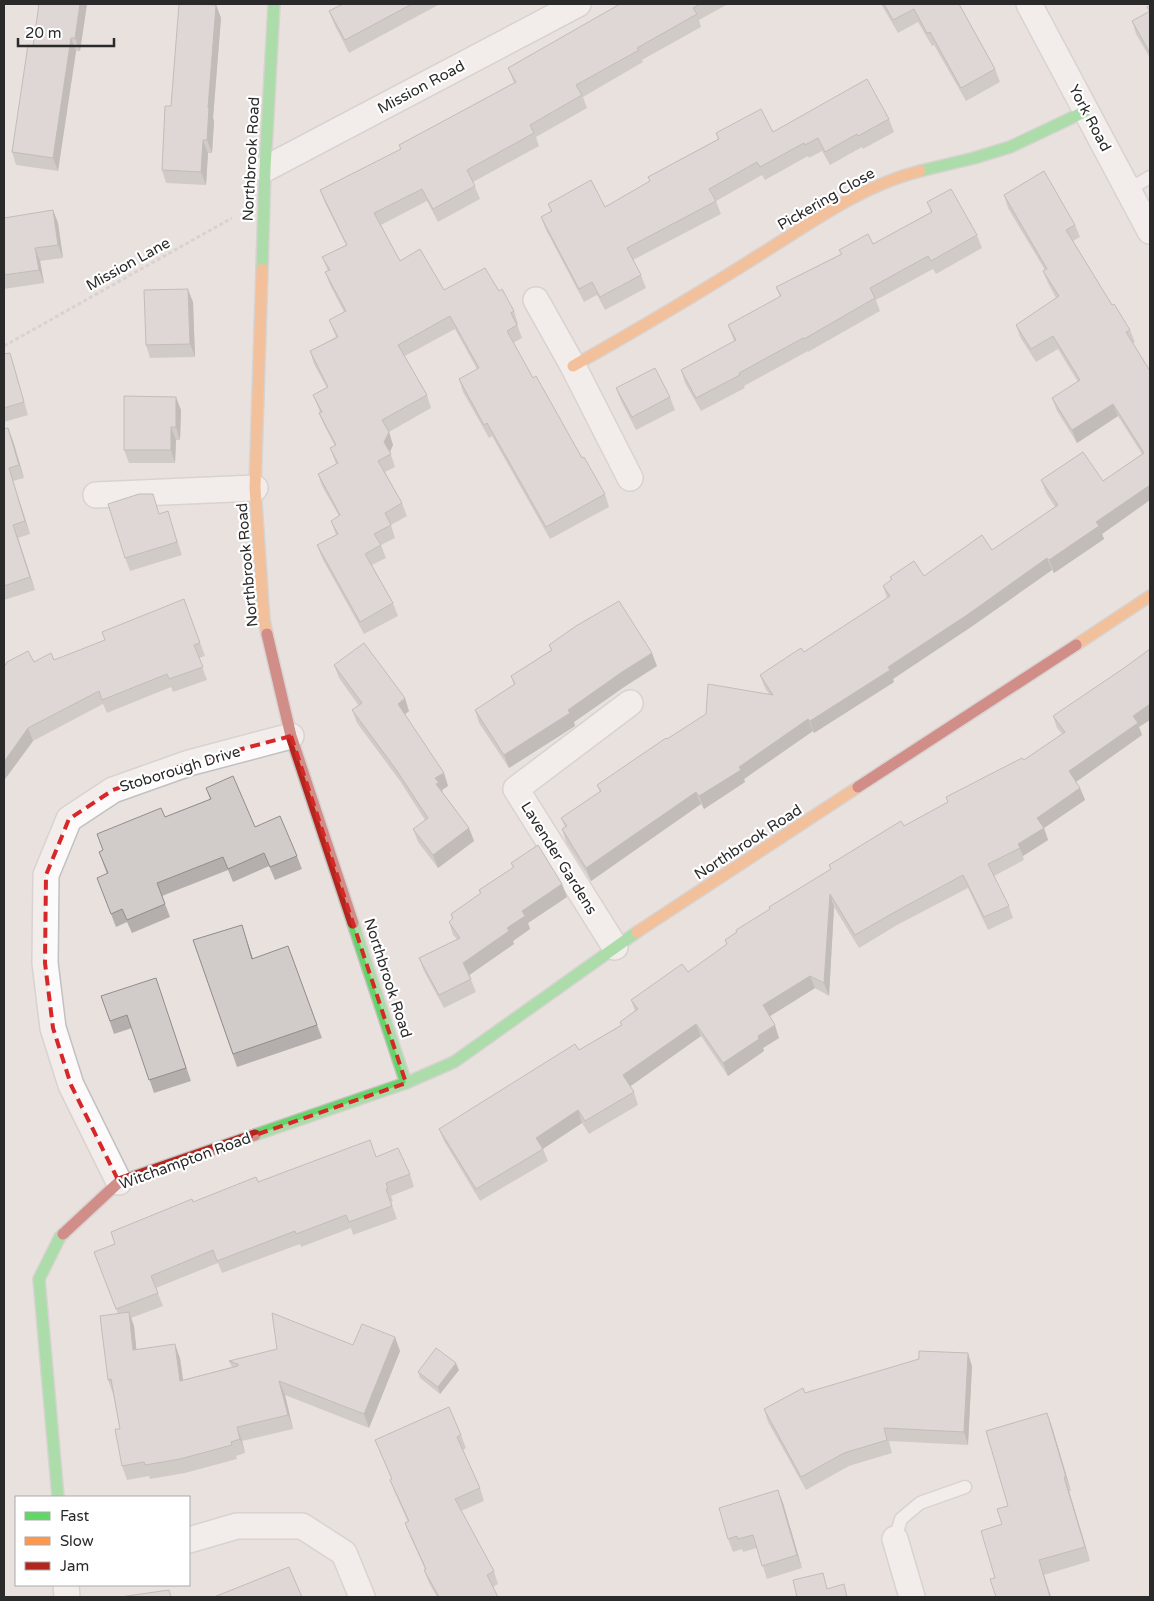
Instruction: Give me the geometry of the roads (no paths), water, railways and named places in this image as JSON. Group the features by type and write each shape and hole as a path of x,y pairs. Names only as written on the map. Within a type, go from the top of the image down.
{"street":[{"name":"Northbrook Road","path":"274,4 265,169 255,488 264,620 291,736 406,1083 454,1062 615,947 1150,596"},
{"name":"Mission Road","path":"265,169 578,4"},
{"name":"York Road","path":"1029,4 1150,231"},
{"name":"Pickering Close","path":"573,366 676,307 844,203 881,183 1010,147 1086,111"},
{"path":"536,300 573,366 630,478"},
{"path":"96,495 255,488"},
{"name":"Lavender Gardens","path":"615,947 516,789 630,703"},
{"name":"Stoborough Drive","path":"119,1182 72,1086 53,1028 45,963 46,875 69,819 113,790 189,763 291,736"},
{"name":"Witchampton Road","path":"58,1496 38,1279 60,1237 119,1182 406,1083"},
{"path":"190,1540 237,1526 302,1526 344,1553 362,1597"},
{"path":"895,1539 912,1597"}],"lane":[{"path":"1128,190 1150,177"},
{"path":"895,1539 901,1519 920,1503 965,1488"}]}
